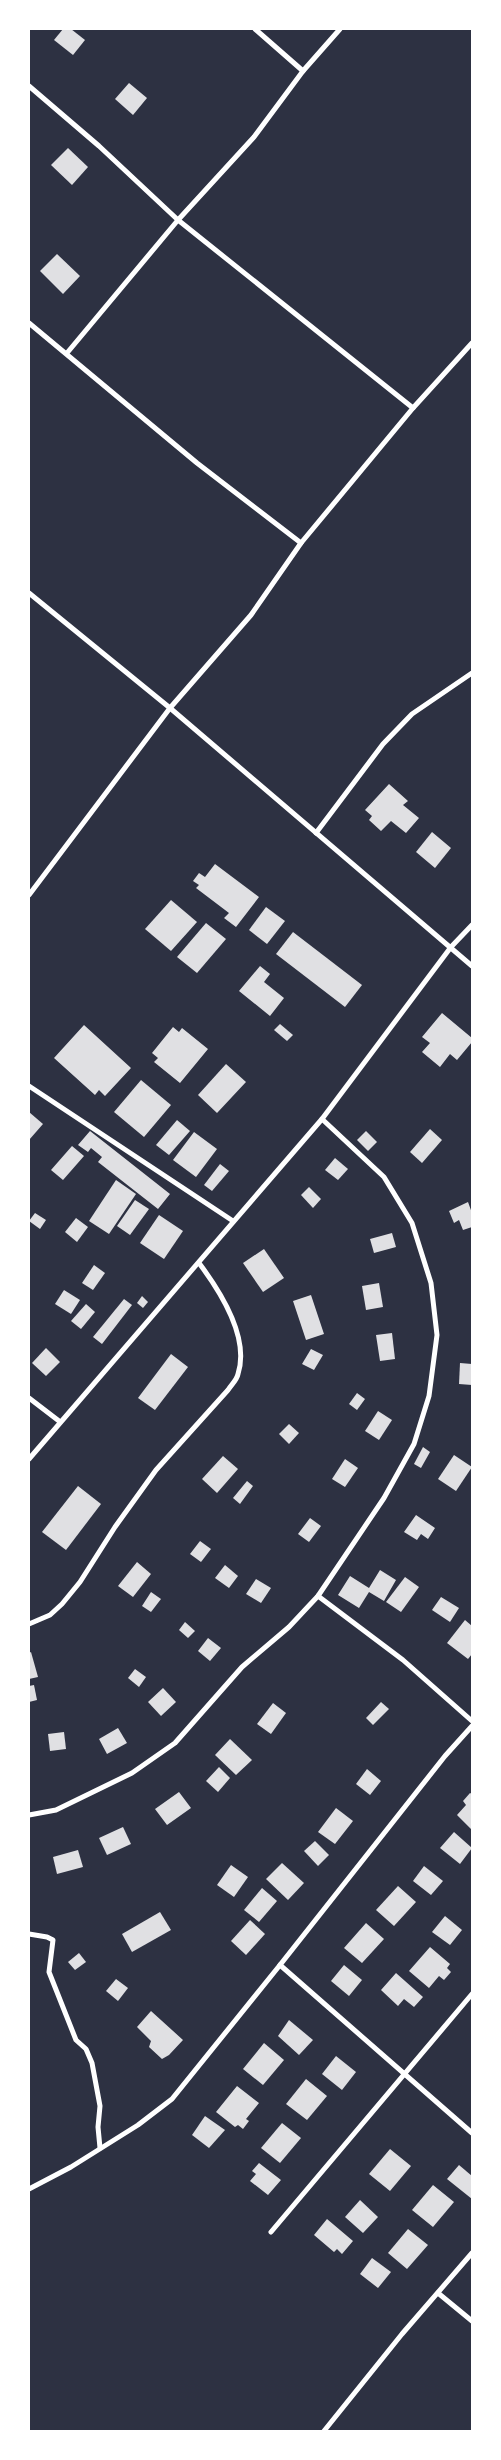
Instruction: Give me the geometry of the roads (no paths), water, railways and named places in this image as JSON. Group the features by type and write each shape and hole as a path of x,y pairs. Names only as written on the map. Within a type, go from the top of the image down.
{"street":[{"path":"255,29 303,71"},
{"path":"67,353 178,220 254,137 303,71 340,29"},
{"path":"29,86 99,146 178,220 414,408"},
{"path":"29,323 197,463 300,543"},
{"path":"29,895 170,708 251,615 300,543 414,408 472,343"},
{"path":"29,593 170,708 472,966"},
{"path":"316,833 394,732 412,714 472,673"},
{"path":"29,1459 59,1421 199,1263 322,1119 451,948 472,925"},
{"path":"29,1086 233,1221"},
{"path":"29,1815 56,1810 132,1773 175,1743 242,1667 289,1627 318,1596 384,1498 414,1444 429,1396 437,1335 431,1283 412,1224 384,1178 322,1119"},
{"path":"29,1624 50,1615 62,1604 80,1582 115,1527 156,1470 228,1390 238,1376 241,1360 231,1317 223,1296 199,1263"},
{"path":"29,1398 59,1421"},
{"path":"318,1596 403,1660 472,1721"},
{"path":"29,2189 138,2126 172,2099 445,1756 472,1726"},
{"path":"29,1934 53,1940 49,1972 76,2040 86,2049 92,2063 100,2106 98,2127 100,2148"},
{"path":"280,1965 472,2133"},
{"path":"272,2232 472,1994"},
{"path":"324,2431 472,2253"},
{"path":"438,2293 472,2321"}]}
